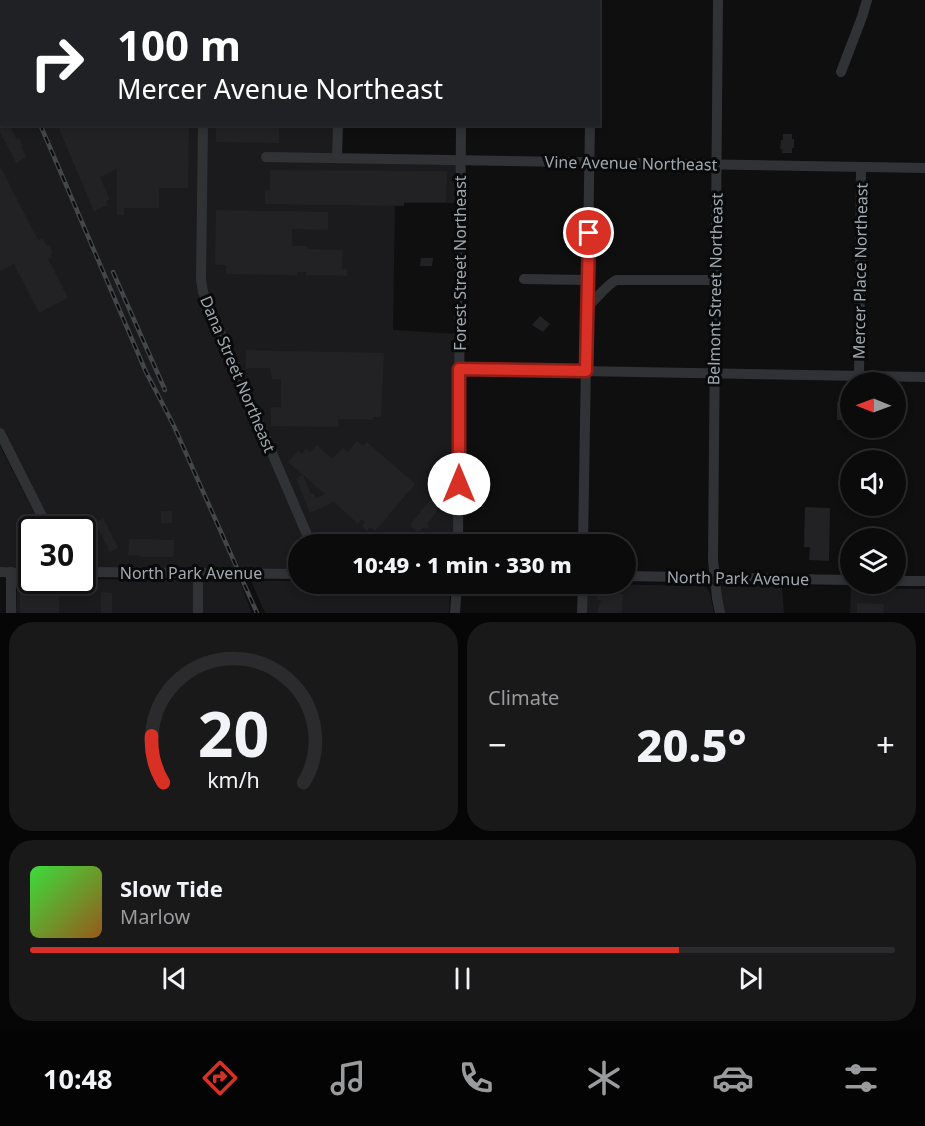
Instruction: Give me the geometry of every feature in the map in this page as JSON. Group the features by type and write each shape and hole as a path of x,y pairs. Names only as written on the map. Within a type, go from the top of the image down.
{"street":[{"name":"Belmont Street Northeast","path":"718,0 713,560 720,613"},
{"path":"841,72 867,0"},
{"name":"Dana Street Northeast","path":"203,126 201,280 203,292 307,534"},
{"path":"337,158 338,126"},
{"name":"Forest Street Northeast","path":"458,534 461,126"},
{"path":"583,534 590,126"},
{"name":"Vine Avenue Northeast","path":"266,157 925,168"},
{"name":"Mercer Place Northeast","path":"859,372 861,167"},
{"path":"524,279 588,280"},
{"path":"588,306 616,280 715,280"},
{"path":"459,369 840,376"},
{"path":"906,377 925,377"},
{"path":"0,433 42,516"},
{"path":"6,572 10,613"},
{"name":"North Park Avenue","path":"96,572 288,574"},
{"path":"198,573 198,613"},
{"name":"North Park Avenue","path":"636,576 840,580"},
{"path":"906,581 925,581"},
{"path":"455,613 456,594"},
{"path":"582,613 583,594"}],"shaded area":[{"path":"0,126 338,126 337,157 461,160 461,203 395,203 393,330 460,334 458,534 288,534 288,574 96,572 96,516 42,516 0,433"},
{"path":"0,446 36,516 18,516 18,567 0,567"},
{"path":"17,579 18,594 96,594 96,579 194,580 193,613 16,613"},
{"path":"203,581 240,582 252,613 202,613"},
{"path":"251,581 288,581 288,594 450,594 449,613 265,613"},
{"path":"636,585 703,586 710,593 714,613 586,613 587,594 636,594"},
{"path":"725,585 782,587 784,613 723,613 720,588"},
{"path":"906,589 925,589 925,613 850,613 851,594 906,594"}],"building":[{"path":"0,126 10,126 17,140 19,138 26,157 16,163 0,132"},
{"path":"58,126 189,126 188,188 159,188 159,208 124,208 124,215 117,215 117,169 100,177 110,200 106,201 108,205 94,211"},
{"path":"216,126 279,126 279,143 216,142"},
{"path":"783,134 792,134 794,148 792,148 792,153 782,153 780,149"},
{"path":"0,166 38,240 43,238 47,246 49,245 53,253 48,259 68,298 39,313 14,264 0,271"},
{"path":"270,170 447,171 446,202 404,202 404,206 265,204 265,190 270,190"},
{"path":"216,210 328,212 328,230 292,229 292,246 307,246 307,249 343,250 342,269 347,269 347,276 306,275 306,272 297,272 297,275 226,274 226,265 215,265"},
{"path":"421,258 433,258 432,266 420,266"},
{"path":"540,316 550,324 543,332 532,325"},
{"path":"246,350 384,353 381,417 373,417 373,420 338,419 338,427 271,426 271,407 281,407 281,379 272,379 270,368 246,368"},
{"path":"837,402 840,402 840,420 837,420"},
{"path":"357,441 363,446 367,442 415,484 375,531 370,527 367,531 362,526 365,522 362,519 358,524 333,501 310,513 296,478 303,475 311,494 314,493 316,498 325,494 288,462 298,451 302,454 306,449 310,452 317,445 332,459 343,448 348,452"},
{"path":"430,500 439,506 438,510 427,524 429,526 418,532 410,525"},
{"path":"805,507 830,508 829,561 809,560 810,547 804,547"},
{"path":"161,511 172,511 172,523 161,523"},
{"path":"103,518 118,548 110,552 96,522"},
{"path":"129,539 174,540 174,555 172,557 140,557 140,555 128,555"},
{"path":"101,592 112,593 112,613 101,613"},
{"path":"20,594 59,594 59,613 20,613"},
{"path":"597,594 623,594 622,613 597,613 601,600 597,600"},
{"path":"857,603 884,604 883,613 857,613"}],"railway":[{"path":"41,126 146,372 173,424 257,613"},
{"path":"113,272 165,390"}],"route":[{"path":"459,484 459,369 586,371 589,233"}]}
